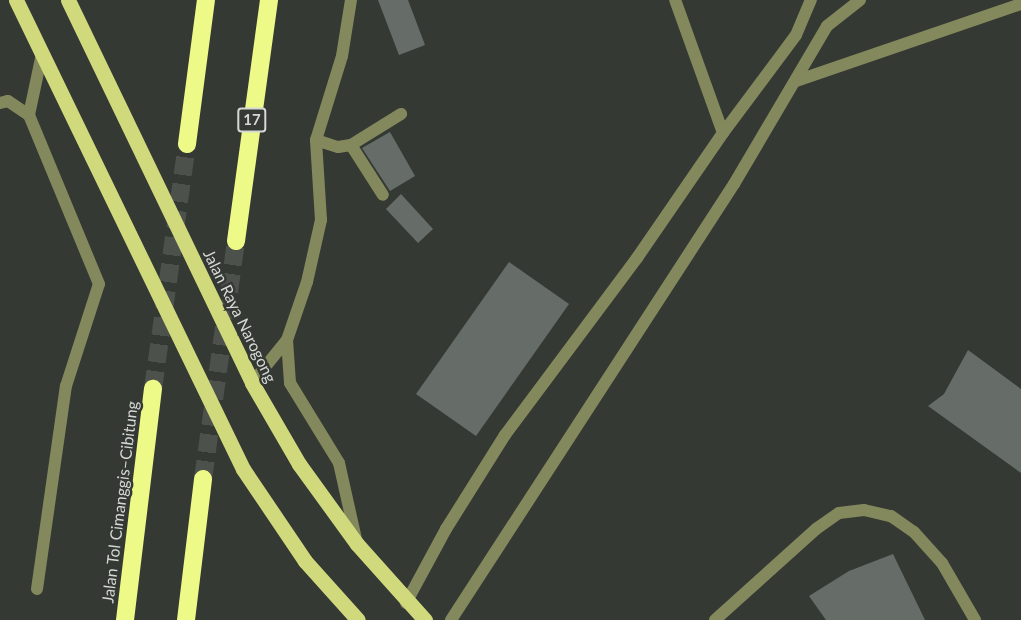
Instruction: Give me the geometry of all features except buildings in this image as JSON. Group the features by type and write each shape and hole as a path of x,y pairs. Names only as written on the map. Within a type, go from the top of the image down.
{"highway":[{"path":"187,144 206,0"},
{"name":"17","path":"236,241 269,0"},
{"name":"Jalan Tol Cimanggis–Cibitung","path":"125,620 153,389"},
{"path":"186,620 204,479"}],"main road":[{"path":"16,0 243,469 305,561 358,620"},
{"name":"Jalan Raya Narogong","path":"68,0 252,383 299,464 357,544 406,603 425,620"}],"street":[{"path":"252,383 287,340 307,282 321,220 316,140 342,56 351,0"},
{"path":"675,0 723,133"},
{"path":"406,603 446,529 505,435 638,258 723,133 795,35 811,0"},
{"path":"451,620 734,184 827,26 860,0"},
{"path":"796,81 1021,4"},
{"path":"28,115 42,54"},
{"path":"0,103 8,101 28,115 99,284 66,386 37,589"},
{"path":"316,140 338,147 351,146 401,114"},
{"path":"351,146 383,195"},
{"path":"287,340 290,383 339,463 357,544"},
{"path":"715,620 816,529 840,513 864,510 891,516 914,532 942,563 975,620"}],"tunnel":[{"path":"153,389 187,144"},
{"path":"203,479 236,241"}]}
